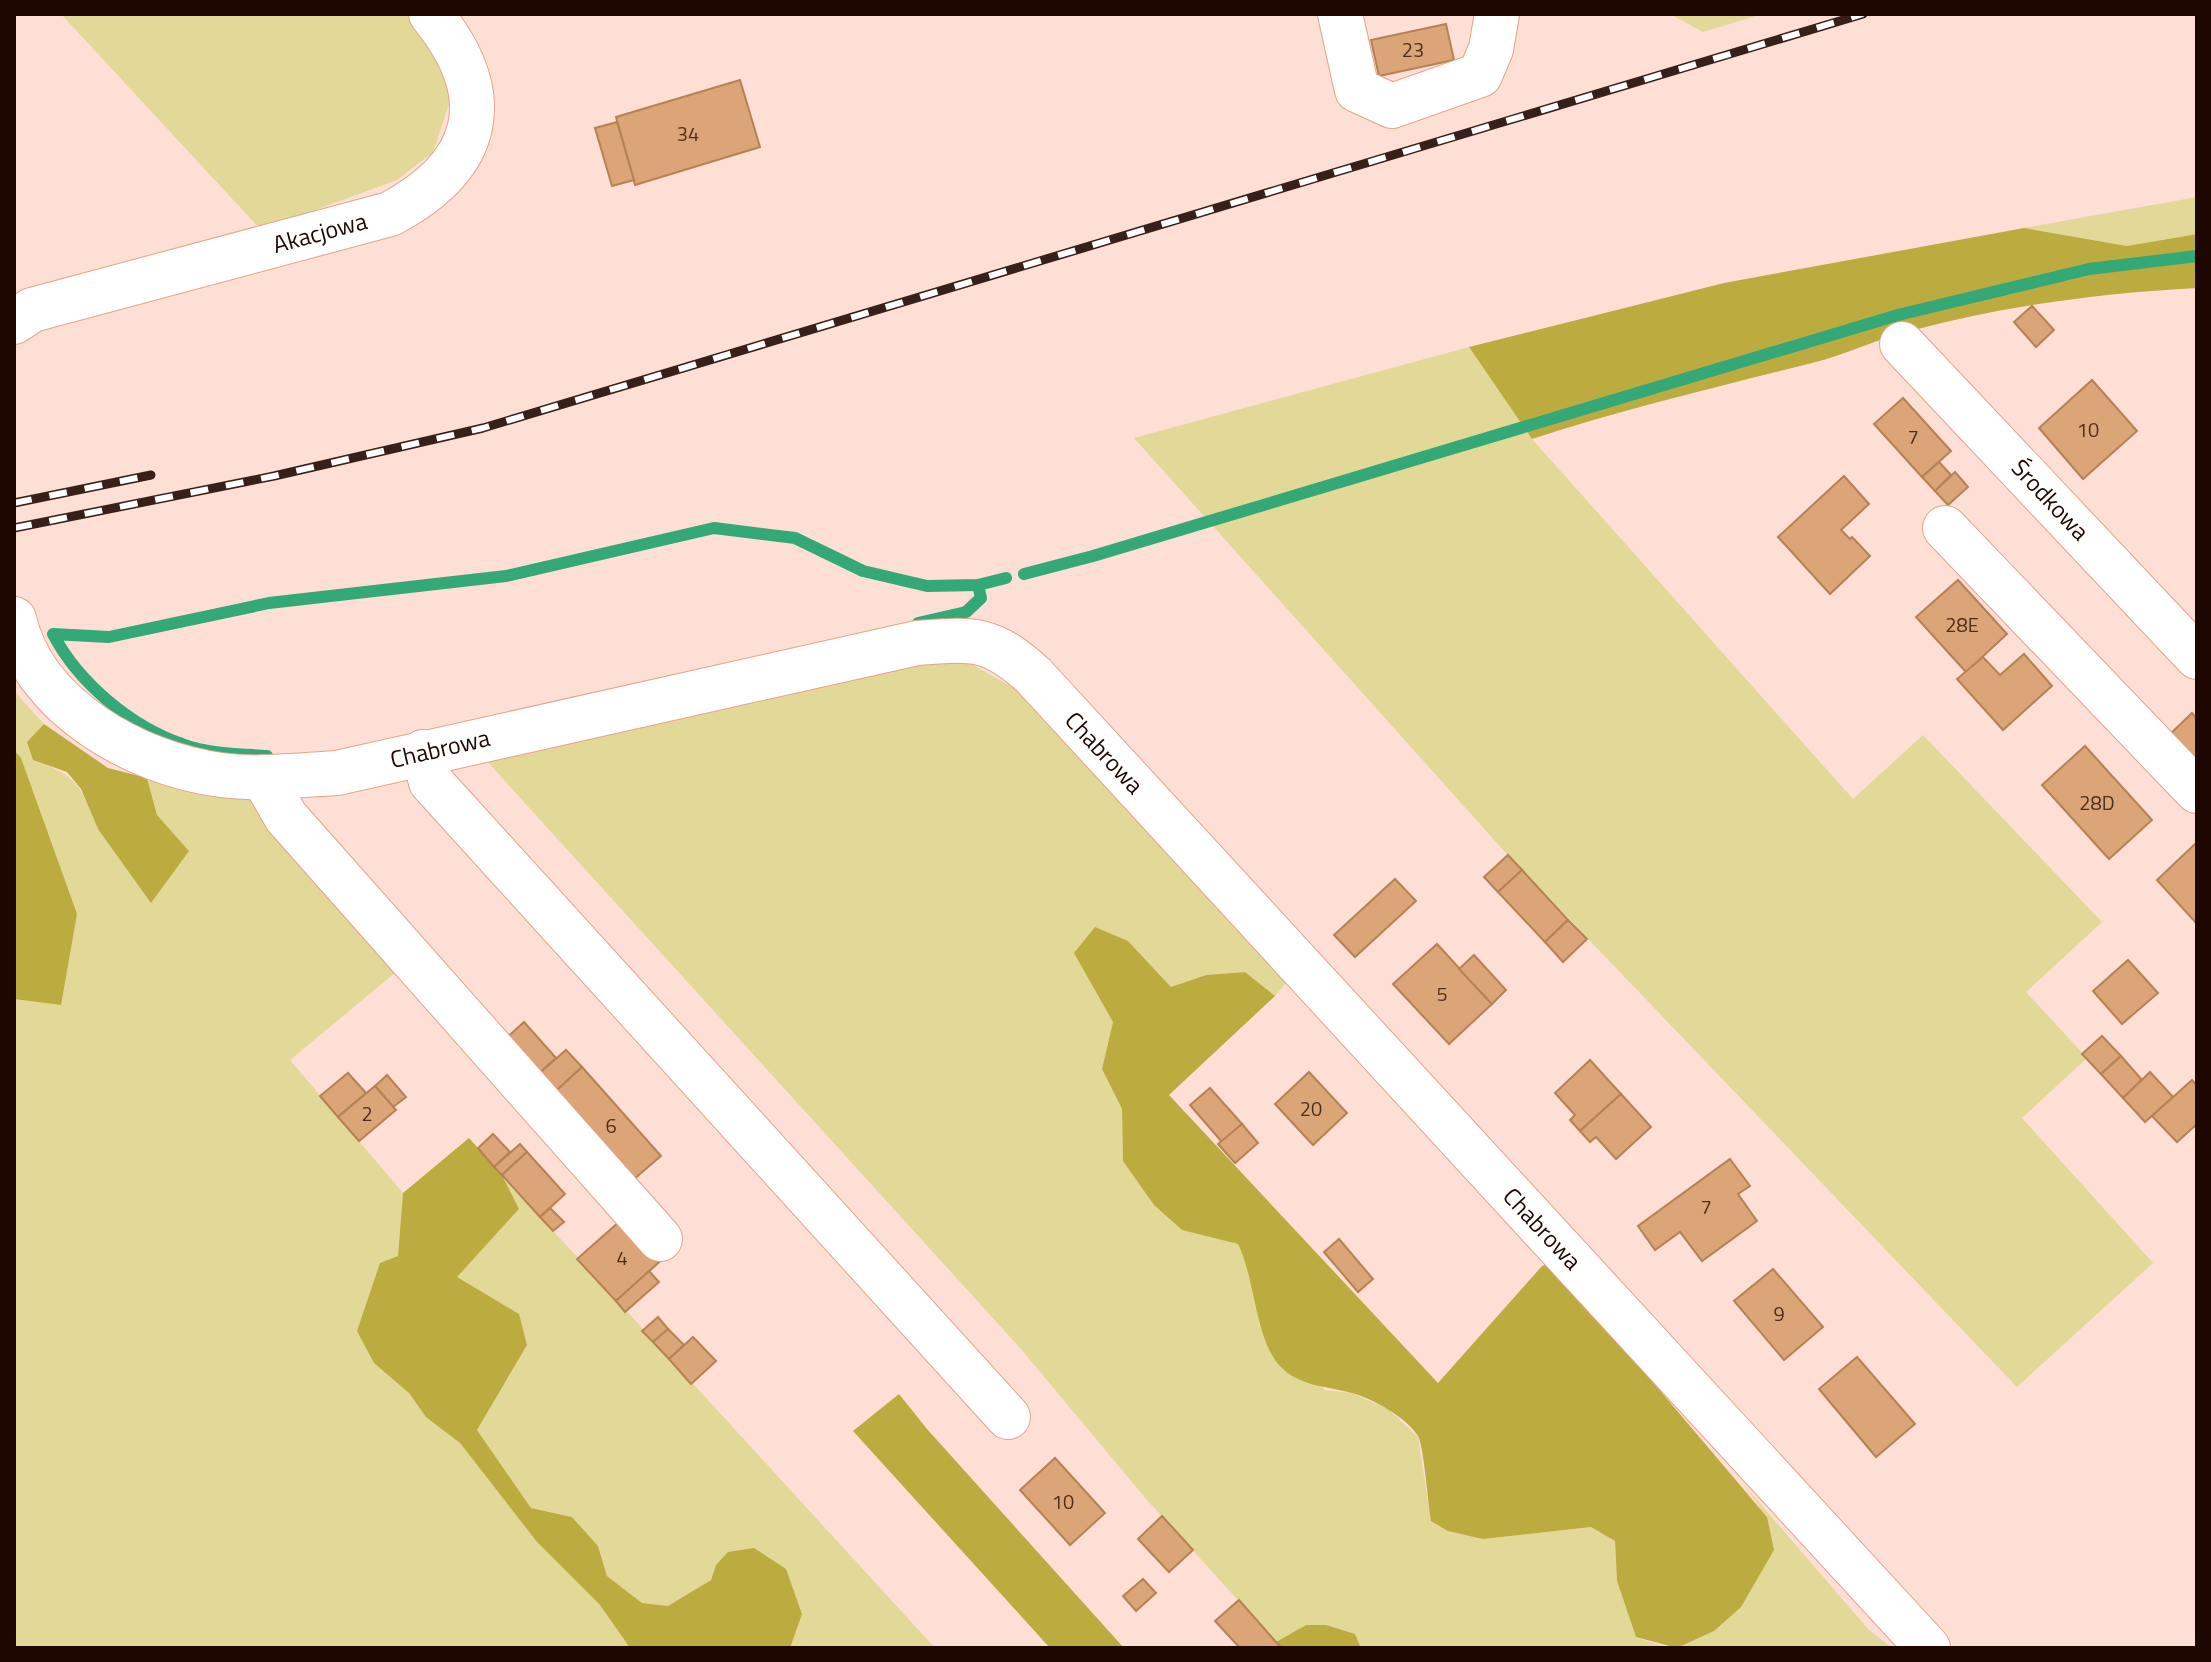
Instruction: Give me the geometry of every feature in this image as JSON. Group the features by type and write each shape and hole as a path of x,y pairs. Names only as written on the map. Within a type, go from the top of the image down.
{"street":[{"name":"Akacjowa","path":"14,322 32,310 390,214 423,196 453,166 467,139 473,110 463,64 451,38 431,14"},
{"path":"1340,14 1357,90 1392,106 1480,75 1491,49 1497,14"},
{"name":"Środkowa","path":"1902,344 2197,657"},
{"path":"1945,528 2197,791"},
{"name":"Chabrowa","path":"14,619 19,642 34,672 68,705 126,745 195,769 263,777 337,773 917,643 966,640 1001,648 1033,675 1928,1648"},
{"path":"423,752 431,782 1008,1417"},
{"path":"263,777 286,817 660,1239"}],"shaded area":[{"path":"61,14 413,14 448,71 449,104 433,152 397,180 261,230"},
{"path":"1670,14 1762,14 1703,32"},
{"path":"2197,197 2197,234 2127,246 2024,228"},
{"path":"2024,228 2127,246 2197,234 2197,288 2052,302 1945,322 1898,334 1824,360 1636,408 1532,439 1469,347 1724,283"},
{"path":"1469,347 1532,439 1853,799 1923,735 2102,922 2026,992 2087,1058 2022,1118 2153,1263 2017,1387 1505,852 1134,438"},
{"path":"918,662 971,664 1021,692 1290,978 1275,996 1245,972 1206,975 1171,987 1128,941 1098,992 1113,1022 1102,1069 1122,1109 1123,1161 1182,1230 1238,1244 1246,1259 1260,1323 1325,1390 1352,1393 1388,1409 1418,1437 1431,1521 1483,1539 1591,1527 1615,1541 1617,1581 1636,1637 1668,1648 1361,1648 1355,1634 1306,1625 1276,1642 1147,1500 1021,1349 484,758"},
{"path":"14,691 44,724 27,742 33,760 60,772 76,784 98,829 189,851 157,815 147,778 262,796 408,962 290,1060 403,1193 398,1256 374,1363 409,1393 427,1417 460,1443 537,1542 600,1605 630,1648 14,1648 14,999 61,1005 21,758 14,750"},
{"path":"44,724 108,768 147,778 157,815 189,851 151,903 98,829 81,789 67,772 33,760 27,742"},
{"path":"14,750 21,758 77,914 61,1005 14,999"},
{"path":"1095,927 1128,941 1171,987 1206,975 1245,972 1275,996 1169,1095 1438,1383 1542,1266 1552,1263 1767,1517 1774,1550 1741,1607 1714,1631 1677,1648 1636,1637 1617,1581 1615,1541 1591,1527 1483,1539 1448,1531 1431,1521 1422,1452 1413,1429 1369,1400 1304,1382 1279,1365 1265,1339 1238,1244 1182,1230 1154,1205 1123,1161 1122,1109 1102,1069 1113,1022 1074,953"},
{"path":"469,1138 502,1175 519,1209 457,1277 519,1314 527,1345 477,1430 531,1508 572,1517 598,1546 607,1576 642,1603 668,1606 711,1580 716,1565 728,1552 754,1548 786,1569 802,1614 790,1648 630,1648 600,1605 537,1542 460,1443 426,1417 409,1393 374,1363 357,1331 380,1263 398,1256 403,1193"},
{"path":"502,1175 935,1648 790,1648 802,1613 785,1569 716,1565 711,1580 668,1606 642,1603 607,1576 598,1546 572,1517 531,1508 477,1430 527,1345 482,1295 456,1277 519,1209"},
{"path":"899,1394 1124,1648 1050,1648 853,1431"},
{"path":"1744,1485 1869,1630 1892,1648 1677,1648 1714,1631 1767,1517"},
{"path":"1306,1625 1326,1625 1355,1634 1361,1648 1282,1648 1276,1642"}],"building":[{"path":"1446,24 1454,60 1379,76 1371,40"},
{"path":"740,80 760,147 635,185 616,117"},
{"path":"617,122 634,180 612,186 595,128"},
{"path":"2032,306 2054,330 2036,347 2014,322"},
{"path":"2092,380 2137,431 2083,479 2039,428"},
{"path":"1903,398 1951,451 1922,477 1874,424"},
{"path":"1939,462 1951,475 1935,491 1922,477"},
{"path":"1955,472 1968,487 1948,505 1935,491"},
{"path":"1844,476 1869,504 1841,530 1870,556 1830,594 1778,537"},
{"path":"1958,580 2007,634 1966,672 1916,617"},
{"path":"2024,654 2052,686 2003,730 1957,679 1983,657 2000,675"},
{"path":"2192,713 2197,719 2197,769 2167,737"},
{"path":"2085,746 2152,820 2109,859 2042,785"},
{"path":"2197,842 2197,924 2157,880"},
{"path":"1508,855 1522,870 1498,892 1484,877"},
{"path":"1522,870 1568,920 1545,942 1498,892"},
{"path":"1395,879 1416,901 1355,957 1334,935"},
{"path":"1568,920 1587,939 1563,962 1545,942"},
{"path":"1437,944 1492,1004 1449,1044 1393,984"},
{"path":"1474,955 1506,990 1492,1004 1459,969"},
{"path":"2128,960 2158,993 2122,1024 2093,991"},
{"path":"524,1022 556,1058 534,1078 502,1042"},
{"path":"2102,1036 2121,1056 2101,1074 2082,1054"},
{"path":"566,1050 582,1067 556,1091 534,1078"},
{"path":"2121,1056 2142,1080 2123,1098 2101,1074"},
{"path":"1590,1060 1621,1094 1580,1131 1570,1120 1575,1115 1555,1093"},
{"path":"582,1067 661,1156 634,1179 556,1091"},
{"path":"1309,1072 1347,1113 1313,1145 1275,1104"},
{"path":"2150,1072 2173,1097 2145,1122 2123,1098"},
{"path":"348,1073 366,1093 338,1117 320,1096"},
{"path":"387,1075 406,1097 393,1107 375,1086"},
{"path":"2192,1080 2197,1086 2197,1124 2177,1142 2152,1116"},
{"path":"375,1086 396,1110 359,1141 338,1117"},
{"path":"1210,1088 1242,1124 1222,1142 1190,1105"},
{"path":"1621,1094 1651,1127 1616,1159 1596,1137 1590,1142 1580,1131"},
{"path":"1242,1124 1258,1143 1235,1163 1218,1144"},
{"path":"493,1134 510,1152 494,1167 478,1148"},
{"path":"520,1144 527,1152 502,1175 494,1167"},
{"path":"527,1152 565,1194 540,1217 502,1175"},
{"path":"1730,1159 1750,1186 1738,1194 1757,1221 1702,1261 1680,1232 1655,1250 1638,1226"},
{"path":"550,1208 564,1222 553,1231 540,1217"},
{"path":"628,1214 666,1256 616,1301 577,1259"},
{"path":"1339,1239 1373,1279 1358,1292 1324,1252"},
{"path":"1773,1269 1823,1327 1784,1360 1734,1301"},
{"path":"649,1271 659,1282 625,1312 616,1301"},
{"path":"658,1317 668,1329 653,1342 642,1331"},
{"path":"668,1329 684,1345 669,1359 653,1342"},
{"path":"693,1337 716,1361 691,1384 669,1359"},
{"path":"1857,1357 1915,1424 1876,1457 1819,1389"},
{"path":"1055,1458 1105,1513 1070,1545 1020,1490"},
{"path":"1162,1516 1193,1550 1169,1572 1138,1539"},
{"path":"1143,1579 1156,1593 1136,1611 1123,1596"},
{"path":"1239,1600 1282,1648 1240,1648 1215,1621"}],"waterway":[{"path":"1024,574 1898,315 2089,269 2197,256"},
{"path":"267,756 202,750 143,726 91,685 76,669 53,634 109,637 269,603 506,576 714,528 795,538 863,571 927,586 978,585 1006,578"},
{"path":"918,623 966,612 981,598 978,585"}],"railway":[{"path":"14,528 274,476 483,428 1863,14"},
{"path":"14,503 151,475"}]}
